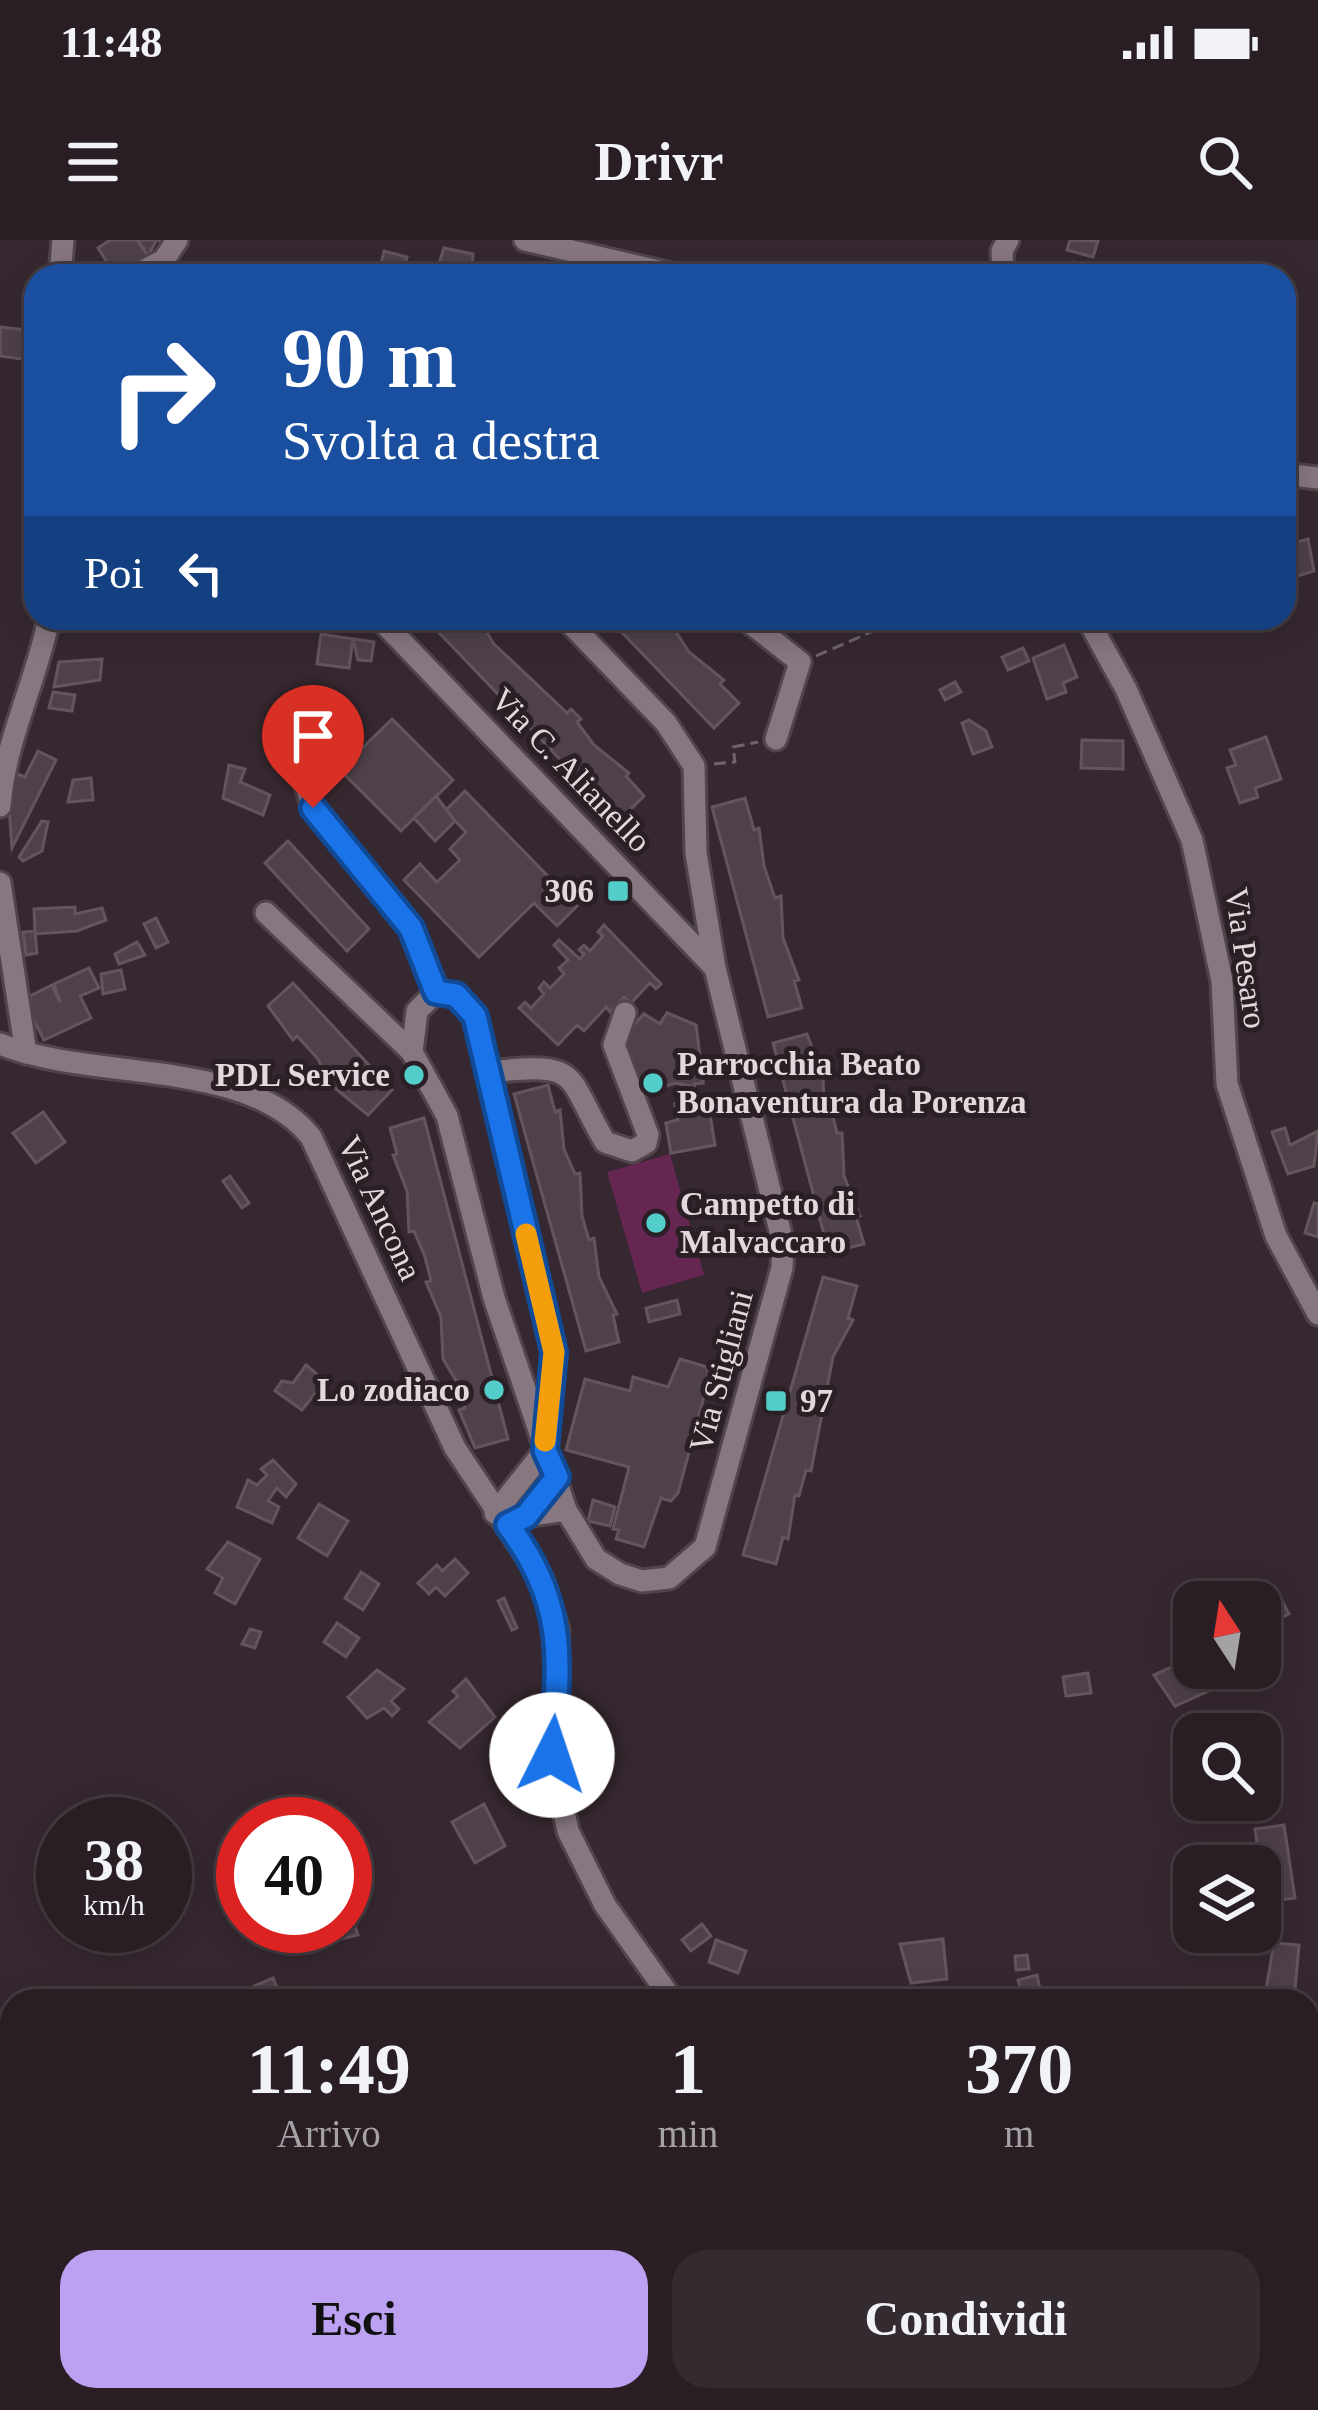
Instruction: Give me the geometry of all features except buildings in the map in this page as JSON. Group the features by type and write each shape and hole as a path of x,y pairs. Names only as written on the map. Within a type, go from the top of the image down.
{"street":[{"path":"156,264 178,240"},
{"path":"525,240 628,264"},
{"path":"0,806 3,759 34,682 46,630"},
{"name":"Via C. Alianello","path":"391,630 715,968"},
{"path":"576,630 665,723 694,766"},
{"path":"759,630 800,662 776,739"},
{"name":"Via Pesaro","path":"1094,630 1126,689 1192,839 1222,981 1227,1084 1276,1235 1318,1314"},
{"name":"Via Stigliani","path":"266,913 412,1052 447,1116 494,1298 530,1416 566,1510 596,1558 642,1581 669,1578 691,1564 705,1547 720,1505 782,1268 783,1243 715,968 695,854 694,766"},
{"path":"305,780 313,808 411,928 436,992"},
{"path":"0,883 26,1053"},
{"path":"412,1052 417,1011 436,992"},
{"path":"436,992 456,995 475,1016 553,1364 545,1450 520,1475 510,1518 542,1579 558,1630 552,1755 568,1832 604,1905 665,1989"},
{"path":"488,1072 559,1072 572,1078 605,1142 632,1151 646,1144 648,1135 614,1045 625,1013"},
{"name":"Via Ancona","path":"0,1044 26,1053 251,1093 292,1113 311,1137 472,1476 510,1518"},
{"path":"519,1369 553,1364"},
{"path":"472,1476 520,1475"},
{"path":"510,1518 557,1477"},
{"path":"510,1518 566,1510"}],"path":[{"path":"800,662 875,630"},
{"path":"694,766 735,762 733,747 776,739"}],"shaded area":[{"name":"Campetto di Malvaccaro","path":"670,1154 704,1275 642,1293 607,1172"}],"slow traffic":[{"path":"526,1234 554,1352 545,1441"}],"place":[{"name":"306","path":"618,891"},
{"name":"PDL Service","path":"414,1075"},
{"name":"Parrocchia Beato Bonaventura da Porenza","path":"653,1083"},
{"name":"Campetto di Malvaccaro","path":"656,1223"},
{"name":"Lo zodiaco","path":"494,1390"},
{"name":"97","path":"776,1401"}],"route":[{"path":"313,808 411,928 436,992 456,995 475,1016 554,1352 545,1410 545,1450 557,1477 526,1516 508,1525 542,1579 558,1630 552,1755"}]}
